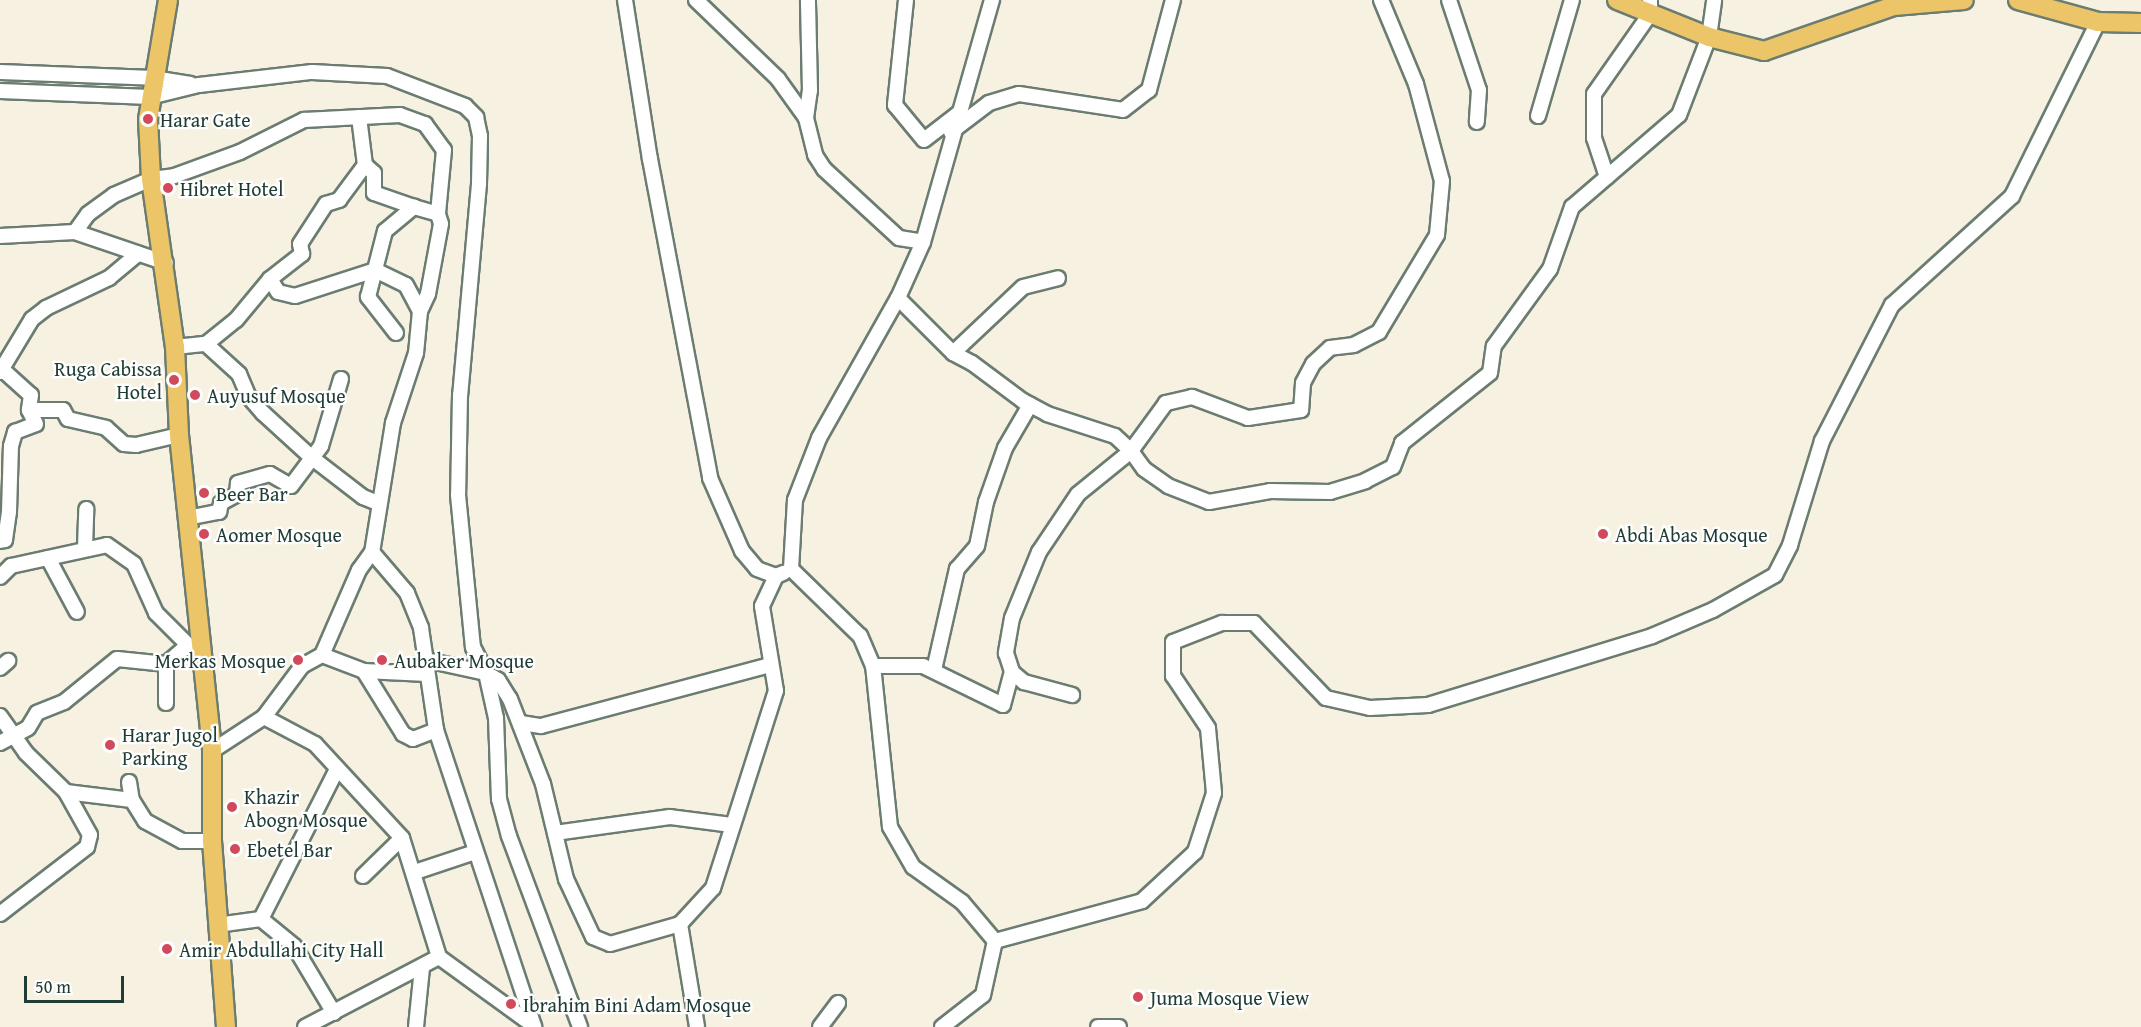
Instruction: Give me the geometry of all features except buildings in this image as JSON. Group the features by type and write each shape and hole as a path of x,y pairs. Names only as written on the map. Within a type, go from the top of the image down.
{"main road":[{"path":"168,0 150,98 151,179 165,263 175,347 179,435 212,751 212,842 226,1027"},
{"path":"1617,0 1650,7 1709,37 1764,51 1892,3 1964,0"},
{"path":"2018,0 2098,22 2141,23"}],"street":[{"path":"626,0 650,159 711,478 742,551 757,569 776,576"},
{"path":"696,0 778,80 806,118 816,155 824,169 899,238 923,242"},
{"path":"806,118 810,91 808,0"},
{"path":"906,0 895,105 924,140 959,112"},
{"path":"992,0 951,132 923,242 898,298 819,438 795,500 791,569 860,636 873,666 890,827 913,867 962,902 995,941"},
{"path":"951,132 988,103 1019,94 1123,110 1149,90 1173,0"},
{"path":"1072,695 1024,682 1012,672 1006,653 1012,618 1039,552 1078,494 1131,451 1166,403 1192,397 1248,417 1301,410 1303,383 1312,364 1330,348 1354,345 1379,332 1401,300 1437,235 1442,181 1416,84 1381,0"},
{"path":"1449,0 1479,90 1477,122"},
{"path":"1538,116 1572,0"},
{"path":"898,298 953,353 1030,405 1115,436 1131,451 1144,469 1168,486 1209,502 1270,491 1330,492 1393,467 1402,443 1490,374 1494,346 1550,269 1572,207 1679,115 1709,37 1714,0"},
{"path":"1607,177 1594,138 1594,94 1650,7"},
{"path":"995,941 1142,901 1195,852 1214,794 1208,728 1173,676 1173,642 1222,622 1254,623 1326,699 1370,708 1428,705 1652,636 1713,610 1775,575 1790,545 1822,441 1892,305 2012,196 2098,22"},
{"path":"0,72 153,78 198,85"},
{"path":"0,91 150,98 198,85 312,72 387,76 465,106 476,117 480,136 478,184 460,395 458,495 473,647 486,673 496,718 499,798 507,827 580,1027"},
{"path":"51,93 54,74"},
{"path":"75,232 88,214 114,195 151,179 174,176 240,152 304,120 400,115 425,124 444,150 438,214 441,224 428,294 420,311 416,353 393,423 378,503 372,552 359,570 322,655 302,666 264,717 212,751"},
{"path":"359,117 365,165 374,173 374,193 438,214"},
{"path":"175,347 206,344 236,320 270,279 302,254 300,244 326,204 339,200 365,165"},
{"path":"396,333 368,297 385,231 414,207"},
{"path":"0,236 75,232 165,263"},
{"path":"11,566 2,540 11,446 15,432 36,424 29,410 31,394 2,371 32,319 46,308 109,278 138,254"},
{"path":"270,279 278,292 295,296 375,270 406,285 420,311"},
{"path":"953,353 1023,287 1058,278"},
{"path":"206,344 239,374 249,397 263,413 310,457 363,497 378,503"},
{"path":"187,518 219,512 221,503 237,494 238,483 270,474 291,486 310,457 321,446 341,379"},
{"path":"934,670 957,569 977,546 986,502 1005,448 1030,405"},
{"path":"29,410 63,410 68,419 106,428 124,444 136,445 179,435"},
{"path":"85,547 86,509"},
{"path":"0,577 11,566 85,547 107,545 134,564 156,613 188,645 166,664 117,659 64,702 37,713 28,728 0,743"},
{"path":"372,552 408,593 427,667 436,730 534,1027"},
{"path":"48,558 78,612"},
{"path":"322,655 364,671 427,667 486,673 498,680 521,723 543,784 566,879 593,937 610,944 680,924 713,888 776,691 762,606 776,576 791,569"},
{"path":"166,664 166,703"},
{"path":"521,723 541,726 771,665"},
{"path":"873,666 934,670 1003,705 1012,672"},
{"path":"364,671 403,734 413,739 436,730"},
{"path":"0,716 26,753 66,792 90,835 87,847 0,914"},
{"path":"264,717 315,744 402,838 415,872 439,957 534,1027"},
{"path":"261,919 338,769"},
{"path":"129,782 132,800 145,821 167,836 182,841 212,842"},
{"path":"66,792 132,800"},
{"path":"555,833 670,817 732,825"},
{"path":"363,876 372,870 383,852 402,838"},
{"path":"415,872 475,852"},
{"path":"217,925 261,919 294,946 334,1013"},
{"path":"680,924 697,1027"},
{"path":"942,1027 983,995 995,941"},
{"path":"305,1027 403,973 422,968 439,957"},
{"path":"416,1027 422,968"},
{"path":"820,1027 838,1003"},
{"path":"1098,1027 1119,1027"}],"place":[{"name":"Harar Gate","path":"148,119"},
{"name":"Hibret Hotel","path":"168,188"},
{"name":"Ruga Cabissa Hotel","path":"174,380"},
{"name":"Auyusuf Mosque","path":"195,395"},
{"name":"Beer Bar","path":"204,493"},
{"name":"Aomer Mosque","path":"204,534"},
{"name":"Abdi Abas Mosque","path":"1603,534"},
{"name":"Merkas Mosque","path":"298,660"},
{"name":"Aubaker Mosque","path":"382,660"},
{"name":"Harar Jugol Parking","path":"110,745"},
{"name":"Khazir Abogn Mosque","path":"232,807"},
{"name":"Ebetel Bar","path":"235,849"},
{"name":"Amir Abdullahi City Hall","path":"167,949"},
{"name":"Juma Mosque View","path":"1138,997"},
{"name":"Ibrahim Bini Adam Mosque","path":"511,1004"}]}
